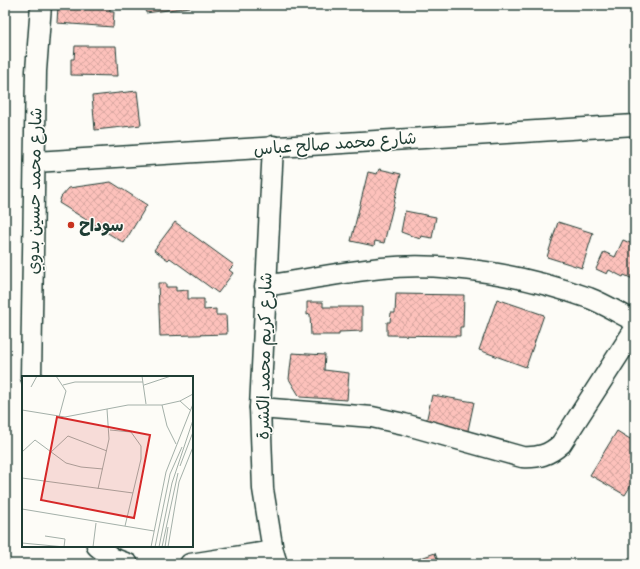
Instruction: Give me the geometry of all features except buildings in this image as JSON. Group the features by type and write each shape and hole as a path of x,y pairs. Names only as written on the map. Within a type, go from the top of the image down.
{"street":[{"name":"شارع محمد حسين بدوي","path":"31,376 36,71 41,5"},
{"name":"شارع محمد صالح عباس","path":"35,162 273,146 635,125"},
{"name":"شارع كريم محمد الكشرة","path":"273,146 260,408 263,489 275,558"},
{"path":"265,286 382,268 416,266 456,269 521,278 590,298 635,321"},
{"path":"260,408 372,417 404,424 522,457 541,456 552,453 561,444 635,329"},
{"path":"97,547 112,558 128,564"},
{"path":"190,564 275,558"}],"place":[{"name":"سوداح","path":"71,225"}]}
